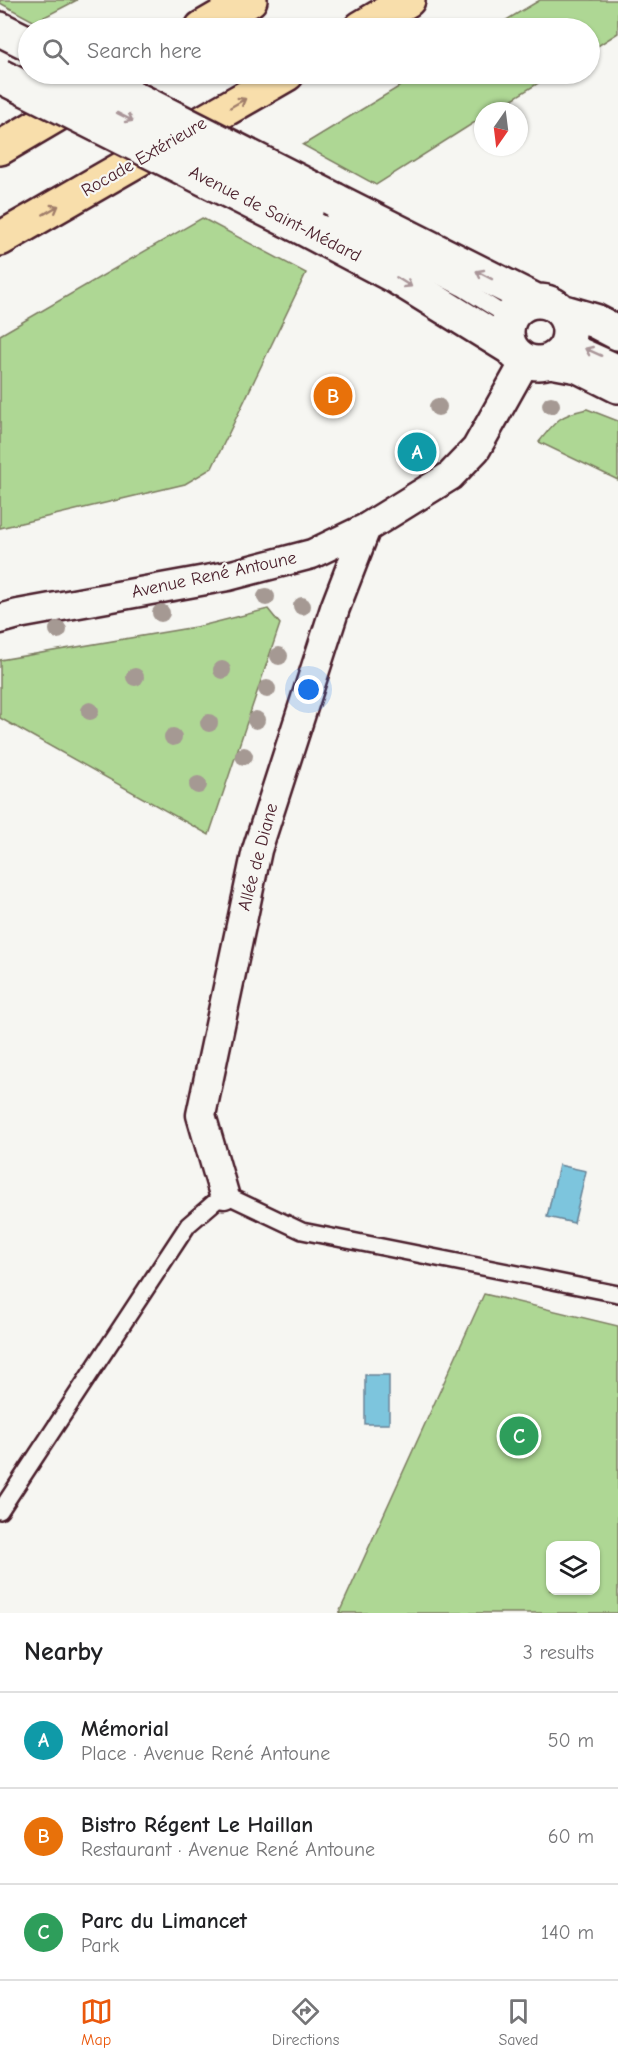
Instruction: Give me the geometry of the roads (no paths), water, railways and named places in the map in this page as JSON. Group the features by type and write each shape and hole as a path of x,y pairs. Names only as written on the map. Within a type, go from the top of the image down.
{"highway":[{"path":"219,18 250,0"},
{"path":"378,18 408,0"},
{"path":"0,148 109,84"},
{"name":"Rocade Extérieure","path":"0,239 270,84"}],"main road":[{"name":"Avenue de Saint-Médard","path":"0,29 14,64"},
{"name":"Avenue de Saint-Médard","path":"55,84 316,212 396,277 538,334 596,321 618,333"},
{"name":"Avenue de Saint-Médard","path":"104,84 316,212 538,334 578,366 618,386"}],"street":[{"name":"Avenue René Antoune","path":"0,619 228,576 312,554 366,528 450,476 476,449 538,334"},
{"name":"Allée de Diane","path":"224,1194 201,1115 257,850 334,608 366,528"}],"lane":[{"name":"Avenue de Saint-Médard","path":"59,84 316,212"},
{"name":"Avenue de Saint-Médard","path":"538,334 618,363"},
{"path":"0,1511 188,1225 224,1194 302,1231 618,1294"}],"water":[{"path":"559,1165 586,1171 574,1223 547,1217"},
{"path":"365,1375 389,1375 389,1424 365,1424"}],"place":[{"name":"Bistro Régent Le Haillan","path":"333,396"},
{"name":"Mémorial","path":"417,452"},
{"name":"Parc du Limancet","path":"519,1436"}]}
